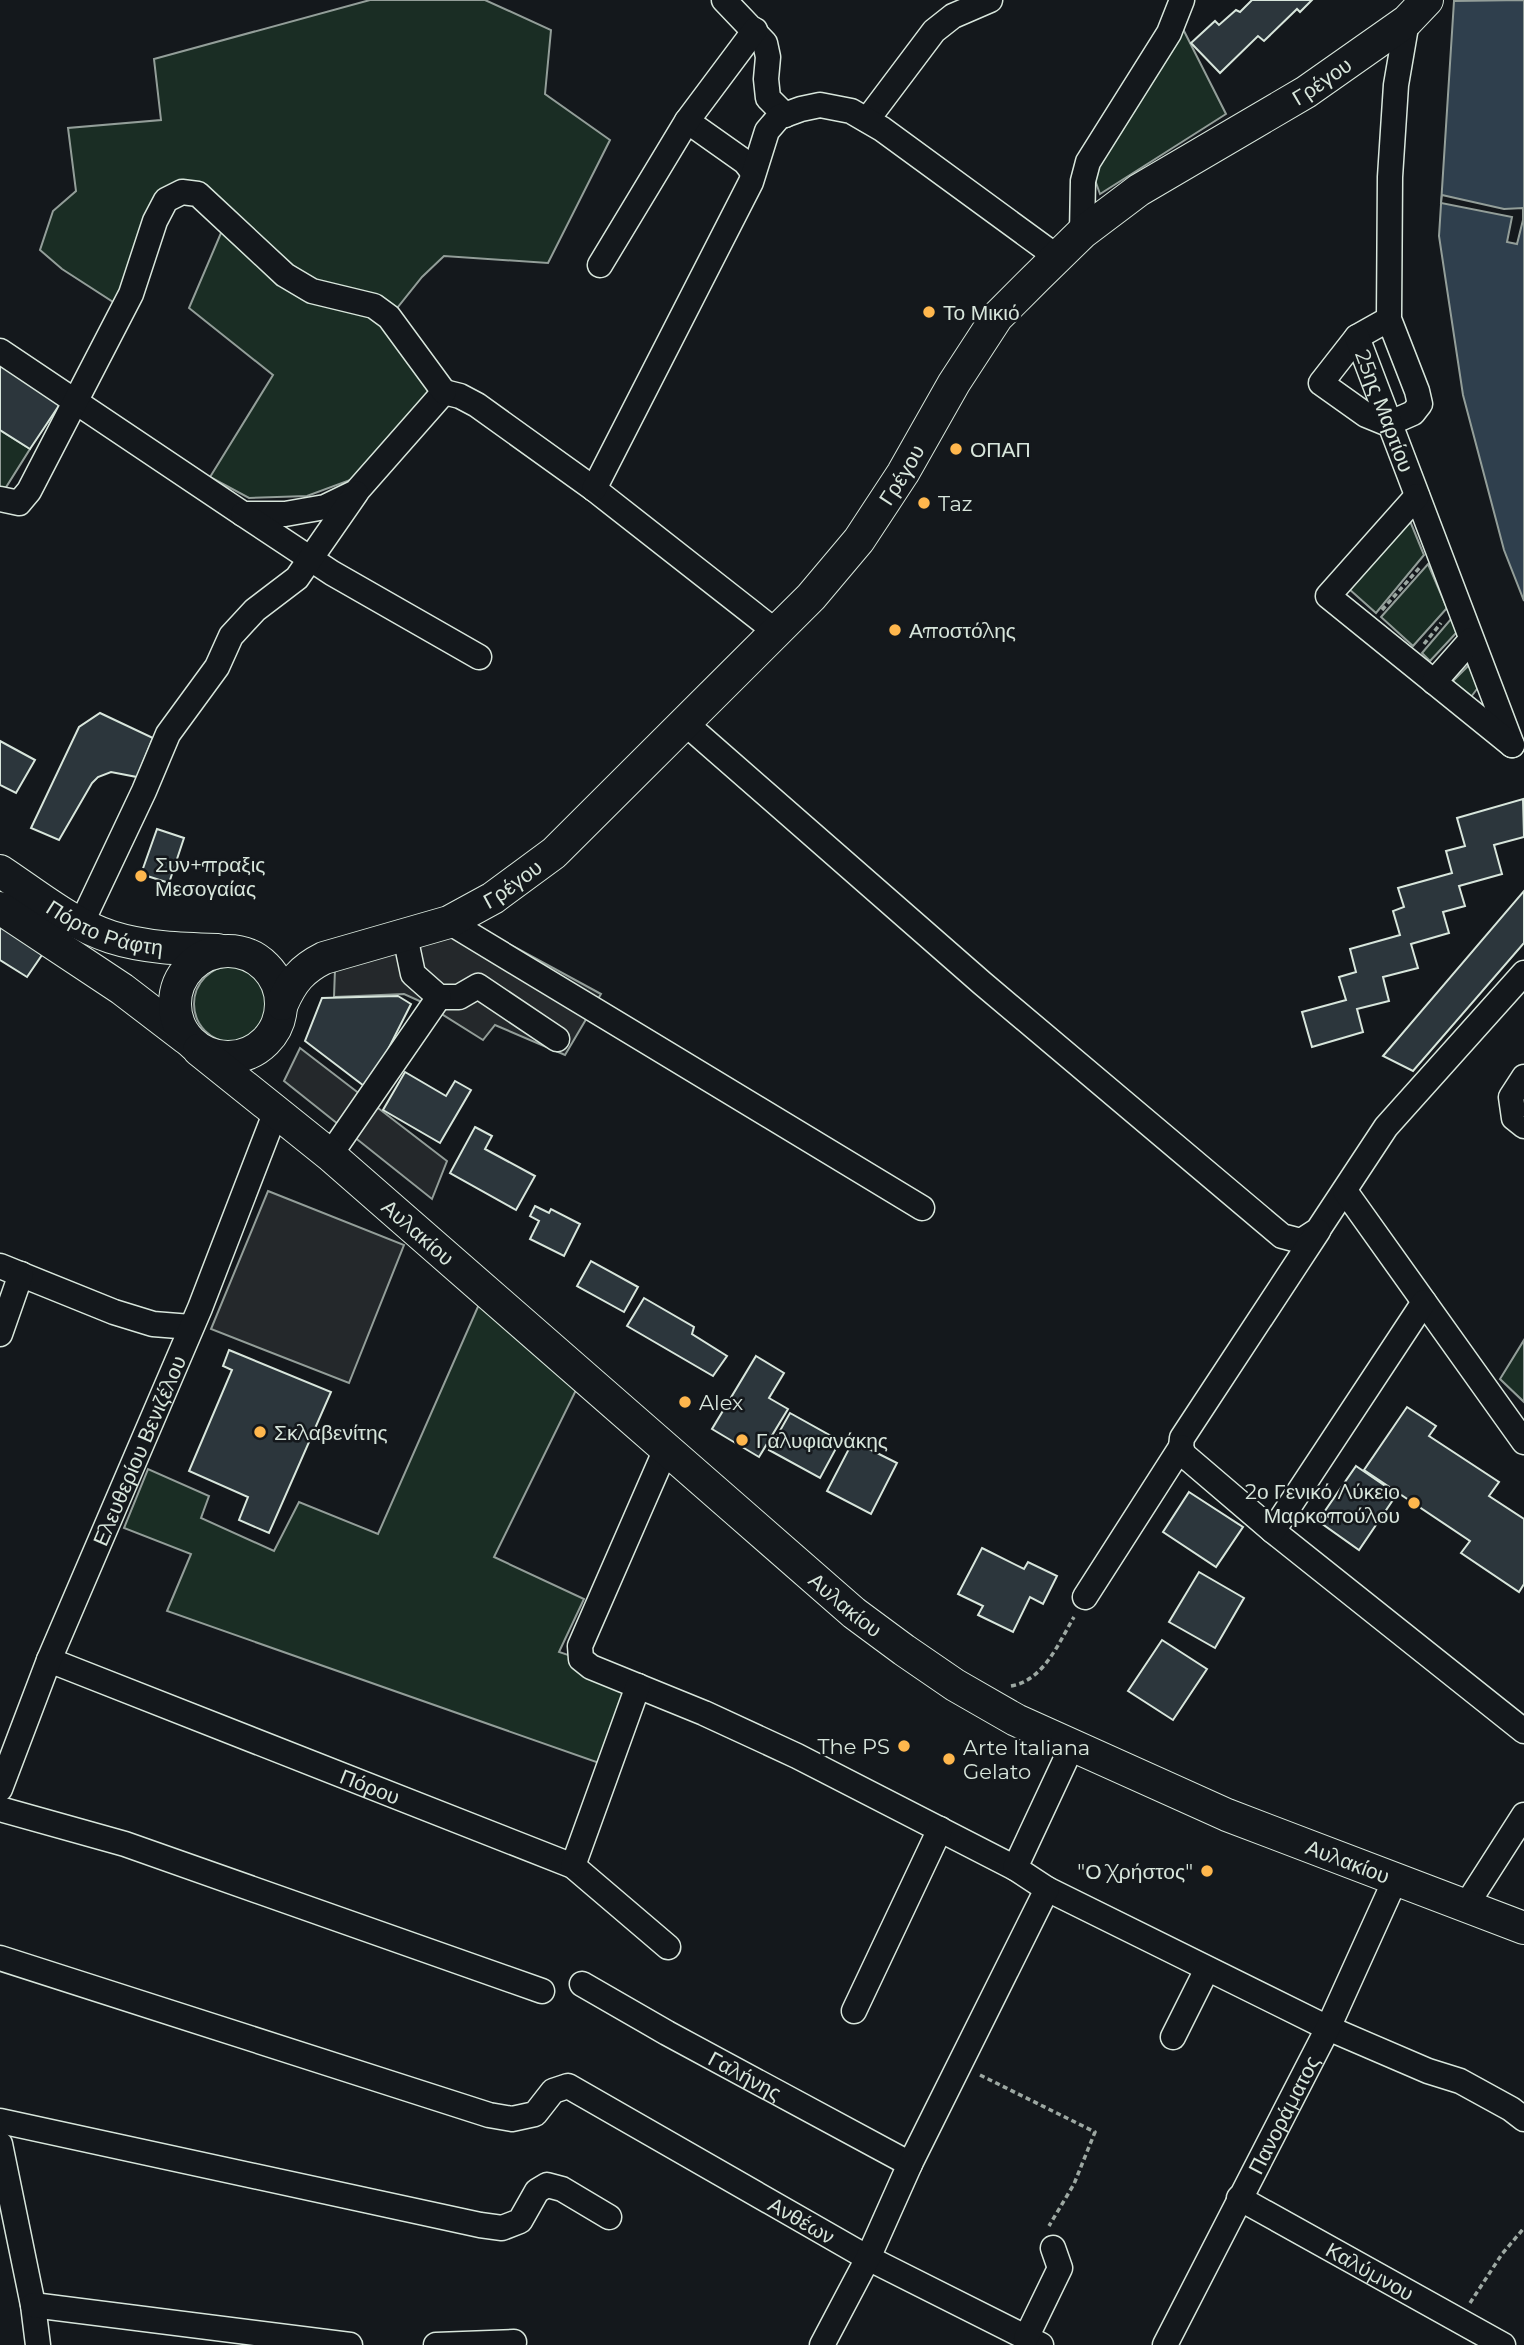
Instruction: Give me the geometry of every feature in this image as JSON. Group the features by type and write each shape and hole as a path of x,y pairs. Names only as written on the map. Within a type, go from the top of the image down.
{"main road":[{"name":"Γρέγου","path":"234,952 301,953 405,936 449,922 493,898 554,853 811,597 859,540 903,473 954,383 997,317 1057,257 1082,233 1139,190 1306,92 1417,10"},
{"name":"Πόρτο Ράφτη","path":"0,871 81,924 113,938 151,946 234,952"},
{"name":"Πόρτο Ράφτη","path":"0,908 122,989 193,1044"},
{"name":"Γρέγου","path":"282,1004 290,987 304,969 324,958 372,943"},
{"path":"234,952 259,960 271,972 279,987 282,1004 279,1022 270,1038 255,1051 237,1057 218,1057 193,1044 177,1023 174,1007 176,991 191,964 205,956 234,952"},
{"name":"Αυλακίου","path":"270,1038 263,1052 261,1082 276,1111"},
{"name":"Αυλακίου","path":"193,1044 330,1155 855,1613 904,1650 1016,1720 1072,1746 1227,1815 1524,1928"}],"street":[{"path":"724,0 765,43 768,57 768,98 785,115"},
{"path":"867,120 934,31 953,16 990,0"},
{"path":"1082,233 1083,181 1088,162 1169,33 1182,0"},
{"name":"25ης Μαρτίου","path":"1417,10 1396,85 1391,164 1389,319 1357,337 1471,640 1518,750"},
{"path":"600,265 687,121 755,30"},
{"path":"594,489 751,182 752,171 767,131 779,117 801,108 820,105 851,111 1057,257"},
{"path":"687,121 745,162 752,171"},
{"path":"0,499 19,503 29,491 131,294 155,220 166,200 182,192 198,194 285,275 312,291 374,306 389,317 444,392 460,396 477,405 594,489 775,631"},
{"path":"1357,337 1321,383 1366,415 1388,425 1413,413 1420,404 1417,391 1389,319"},
{"path":"0,351 311,559 479,657"},
{"path":"81,924 168,734 217,667 231,636 256,610 297,578 356,492 444,392"},
{"path":"243,514 285,514 325,507 356,492"},
{"path":"1417,495 1328,596 1518,750"},
{"path":"1434,682 1471,640"},
{"path":"685,723 982,983 1282,1236 1301,1241 1318,1230"},
{"path":"449,922 922,1208"},
{"path":"405,936 413,974 439,998 459,997 478,986 502,954"},
{"path":"1086,1597 1181,1447 1182,1438 1386,1127 1524,974"},
{"path":"478,986 557,1040"},
{"path":"330,1155 439,998"},
{"path":"1524,1077 1511,1097 1514,1118 1524,1126"},
{"name":"Ελευθερίου Βενιζέλου","path":"0,1789 49,1660 191,1327 276,1111"},
{"path":"1345,1191 1524,1442"},
{"path":"0,1334 10,1270 114,1312 153,1324 191,1327"},
{"path":"1273,1531 1424,1302"},
{"path":"1181,1447 1184,1455 1273,1531 1524,1731"},
{"path":"666,1449 580,1646 581,1659 591,1667 704,1713 797,1756 1015,1868 1047,1889 1207,1969 1328,2028 1428,2071 1460,2081 1524,2119"},
{"name":"Πόρου","path":"49,1660 573,1866 668,1947"},
{"path":"573,1866 638,1686"},
{"path":"1015,1868 1072,1746"},
{"path":"0,1809 125,1844 542,1991"},
{"path":"1465,1907 1524,1815"},
{"path":"854,2011 940,1829"},
{"name":"Πανοράματος","path":"1165,2345 1328,2028 1395,1880"},
{"path":"822,2345 868,2258 910,2164 1047,1889"},
{"name":"Ανθέων","path":"0,1958 489,2115 512,2119 535,2114 553,2091 568,2087 868,2258 1034,2341"},
{"path":"1172,2037 1207,1969"},
{"name":"Γαλήνης","path":"582,1984 910,2164"},
{"path":"0,2121 480,2225 502,2228 520,2221 537,2191 547,2185 562,2189 608,2217"},
{"path":"0,2144 33,2305 38,2345"},
{"name":"Καλύμνου","path":"1239,2199 1503,2345"},
{"path":"1034,2341 1060,2268 1053,2248"},
{"path":"33,2305 350,2345"},
{"path":"436,2345 514,2342"}],"path":[{"path":"1367,628 1437,548"},
{"path":"1409,662 1458,603"},
{"path":"972,1694 1017,1685 1044,1668 1086,1597"},
{"path":"959,2065 1096,2132 1074,2184 1047,2229 1053,2248"},
{"path":"1460,2319 1502,2254 1524,2228"}],"green space":[{"path":"370,0 485,0 551,30 545,94 610,140 548,263 444,256 422,277 390,317 439,384 353,479 307,496 249,498 210,477 273,375 189,308 224,226 178,190 124,309 62,269 40,250 53,211 76,191 68,128 161,120 154,59"},
{"path":"1183,29 1226,114 1100,194 1094,177 1118,127"},
{"path":"0,430 30,449 3,492 0,490"},
{"path":"1410,521 1424,555 1376,613 1349,589"},
{"path":"1428,564 1447,608 1413,646 1381,617"},
{"path":"1451,619 1457,632 1430,661 1422,653"},
{"path":"1470,664 1480,685 1471,697 1451,683"},
{"path":"232,966 247,969 259,977 267,989 270,1004 267,1019 259,1031 247,1039 232,1042 217,1039 205,1031 197,1019 194,1004 197,989 205,977 217,969"},
{"path":"484,1293 580,1382 494,1557 584,1599 559,1652 634,1677 602,1764 167,1611 191,1554 124,1528 148,1469 209,1496 201,1518 274,1551 299,1502 378,1534"},
{"path":"1524,1340 1524,1402 1500,1379"}],"shaded area":[{"path":"467,921 601,994 565,1055 495,1025 483,1040 424,1003 404,994 334,997 335,969"},
{"path":"300,1048 447,1161 432,1199 284,1081"},
{"path":"268,1191 404,1245 349,1383 211,1329"}],"water":[{"path":"1524,0 1524,601 1504,550 1463,395 1439,236 1454,1"}],"pier":[{"path":"1442,195 1504,209 1523,208 1517,244 1507,242 1512,217 1441,203"}],"building":[{"path":"1252,0 1312,0 1300,12 1297,9 1264,41 1258,36 1220,73 1191,43 1215,21 1219,25 1236,10 1240,12"},
{"path":"0,357 64,398 30,449 0,430"},
{"path":"100,713 153,738 137,777 111,772 98,777 59,840 31,828 79,727"},
{"path":"0,741 35,760 16,793 0,785"},
{"path":"1523,799 1524,837 1494,845 1502,874 1459,886 1465,906 1443,912 1449,933 1411,944 1418,968 1383,977 1389,1001 1357,1009 1363,1032 1312,1047 1302,1012 1346,1000 1339,977 1356,972 1350,949 1400,935 1393,911 1404,907 1398,888 1452,873 1446,851 1465,846 1457,818"},
{"path":"157,829 184,838 169,883 141,874"},
{"path":"1524,891 1524,943 1413,1071 1383,1056"},
{"path":"0,924 44,952 27,977 0,960"},
{"path":"398,996 411,1004 368,1089 305,1041 322,998"},
{"path":"405,1072 446,1096 455,1081 471,1090 440,1143 383,1110"},
{"path":"475,1127 492,1136 485,1149 535,1176 516,1210 450,1173"},
{"path":"535,1206 549,1213 551,1209 580,1224 564,1256 530,1239 539,1221 530,1216"},
{"path":"591,1261 638,1287 624,1312 577,1286"},
{"path":"644,1298 694,1327 692,1334 727,1356 713,1376 627,1326"},
{"name":"Σκλαβενίτης","path":"229,1350 331,1392 269,1533 239,1520 248,1497 189,1471 232,1370 223,1366"},
{"path":"756,1356 784,1373 769,1398 788,1409 759,1457 712,1429"},
{"path":"1407,1407 1436,1426 1429,1436 1499,1482 1489,1496 1524,1519 1524,1584 1519,1592 1461,1553 1470,1541 1364,1470"},
{"path":"790,1413 840,1441 820,1478 769,1450"},
{"path":"853,1441 897,1463 871,1514 827,1491"},
{"path":"1356,1466 1397,1494 1359,1550 1318,1521"},
{"path":"1189,1492 1243,1527 1216,1567 1163,1532"},
{"path":"982,1548 1024,1569 1028,1562 1057,1576 1043,1604 1030,1597 1013,1632 978,1615 983,1606 958,1594"},
{"path":"1199,1572 1244,1598 1215,1648 1169,1622"},
{"path":"1162,1640 1207,1669 1173,1720 1128,1691"}],"place":[{"name":"Το Μικιό","path":"929,312"},
{"name":"ΟΠΑΠ","path":"956,449"},
{"name":"Taz","path":"924,503"},
{"name":"Αποστόλης","path":"895,630"},
{"name":"Συν+πραξις Μεσογαίας","path":"141,876"},
{"name":"Alex","path":"685,1402"},
{"name":"Σκλαβενίτης","path":"260,1432"},
{"name":"Γαλυφιανάκης","path":"742,1440"},
{"name":"2ο Γενικό Λύκειο Μαρκοπούλου","path":"1414,1503"},
{"name":"The PS","path":"904,1746"},
{"name":"Arte Italiana Gelato","path":"949,1759"},
{"name":"\"Ο Χρήστος\"","path":"1207,1871"}]}
